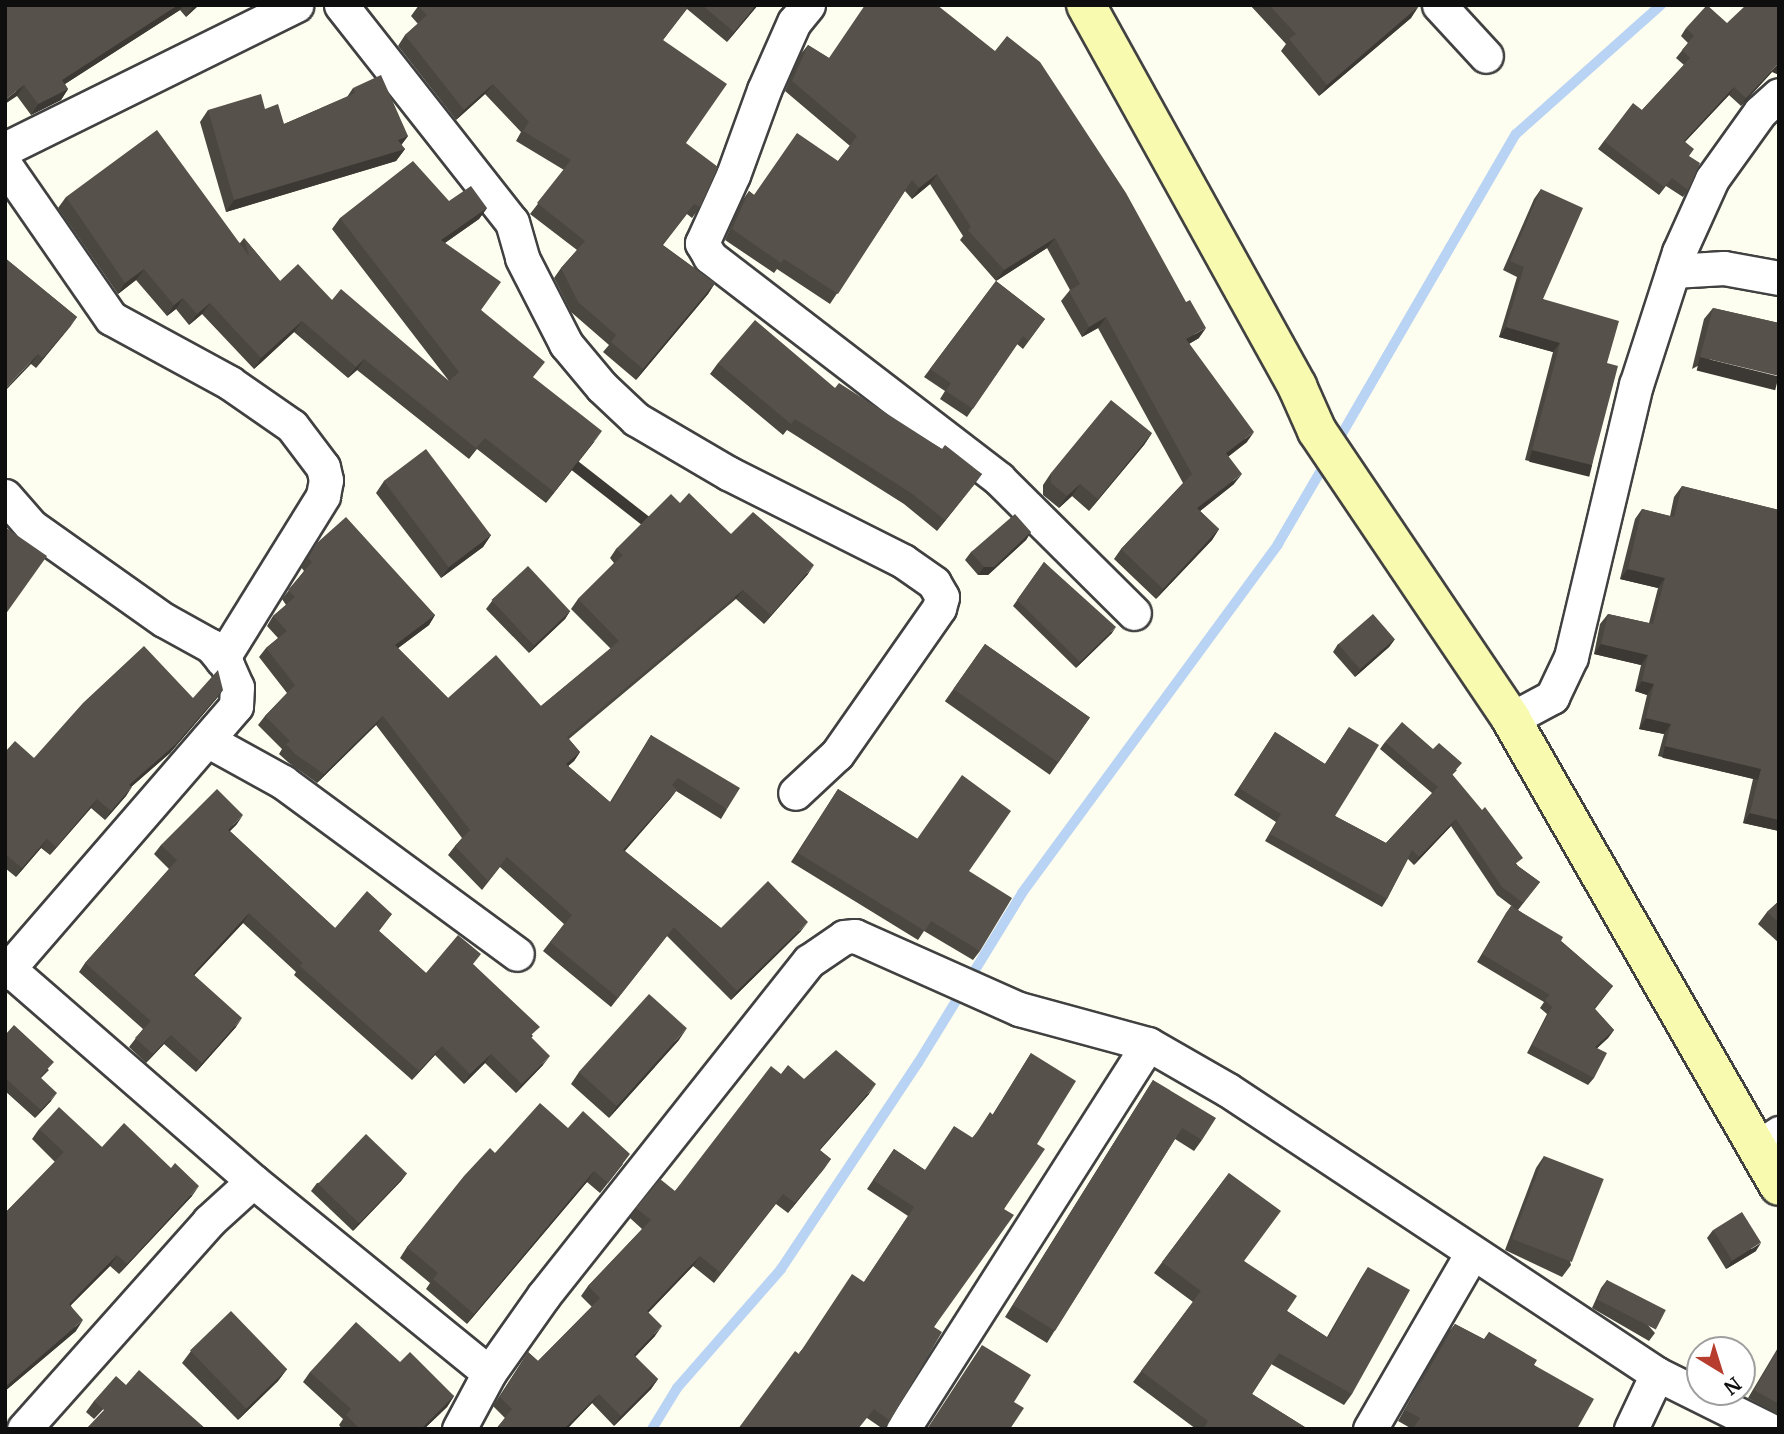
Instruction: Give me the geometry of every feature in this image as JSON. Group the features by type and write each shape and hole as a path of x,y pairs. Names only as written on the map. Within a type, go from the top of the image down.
{"street":[{"path":"5,149 296,5"},
{"path":"341,5 512,222 522,258 566,344 603,387 648,426 728,473 903,561 934,583 942,597 939,608 838,754 795,793"},
{"path":"808,5 794,22 769,78 733,175 702,243 710,257 999,479 1134,613"},
{"path":"1086,5 1297,386 1317,431 1511,719 1768,1140 1779,1186"},
{"path":"1439,5 1486,56"},
{"path":"1511,719 1552,697 1571,657 1636,385 1673,271 1712,179 1760,111 1779,95"},
{"path":"5,165 111,318 230,383 282,419 323,467 327,480 323,496 222,659"},
{"path":"1673,271 1724,268 1779,278"},
{"path":"5,496 31,526 164,620 211,646 222,659 237,687 236,706 7,971 253,1181 489,1373"},
{"path":"207,740 282,782 517,954"},
{"path":"459,1429 489,1373 544,1295 808,961 844,937 855,936 1019,1009 1147,1044 1228,1090 1657,1374 1768,1429"},
{"path":"903,1429 1147,1044"},
{"path":"24,1429 209,1221 253,1181"},
{"path":"1370,1429 1472,1253"},
{"path":"1631,1429 1657,1374"}],"building":[{"path":"5,5 178,5 62,80 68,89 38,104 24,85 5,100"},
{"path":"419,5 689,5 663,40 727,84 686,143 718,167 700,207 694,204 662,245 715,283 643,369 611,342 616,335 578,302 561,268 585,241 537,203 571,160 523,131 529,122 493,84 464,110 405,35 427,15"},
{"path":"702,5 756,5 734,32"},
{"path":"865,5 937,5 995,51 1007,36 1040,62 1126,193 1186,302 1190,300 1206,328 1186,339 1254,432 1226,453 1242,474 1197,508 1219,529 1163,589 1121,549 1192,474 1106,317 1089,327 1069,291 1080,284 1055,238 1004,270 968,230 971,227 937,174 919,188 912,180 838,294 784,259 781,263 732,229 749,191 754,195 797,133 838,161 857,136 792,81 808,45 829,58"},
{"path":"1269,5 1419,6 1327,85 1289,39 1296,34"},
{"path":"1707,5 1727,23 1746,5 1779,5 1779,65 1746,98 1734,87 1684,141 1694,149 1689,156 1700,163 1688,190 1672,178 1664,187 1604,141 1633,103 1642,110 1690,58 1682,50 1694,36 1686,28"},
{"path":"381,75 408,136 398,140 405,149 234,200 208,110 261,94 265,109 278,104 284,124 355,93 353,88"},
{"path":"157,130 249,256 244,238 280,281 298,264 332,300 341,289 449,381 459,372 340,218 413,161 449,201 471,186 487,208 441,240 501,282 481,310 545,362 533,377 602,431 554,492 485,438 476,448 364,359 356,367 302,321 261,358 210,303 197,314 183,298 174,305 144,269 125,283 66,197"},
{"path":"1541,189 1583,208 1543,299 1619,321 1607,363 1618,366 1592,465 1532,450 1560,343 1506,327 1524,267 1510,261"},
{"path":"5,258 77,317 43,358 38,354 5,389"},
{"path":"996,281 1045,319 1028,341 1023,336 973,409 946,391 951,383 930,369"},
{"path":"1713,308 1779,323 1779,376 1700,357"},
{"path":"755,320 835,388 839,383 942,449 945,445 982,474 945,520 911,493 795,419 791,424 718,363"},
{"path":"1111,400 1152,433 1098,499 1080,484 1067,496 1051,483 1051,473"},
{"path":"426,449 491,535 449,567 384,481"},
{"path":"1682,486 1779,510 1779,820 1750,813 1761,769 1665,746 1671,724 1646,718 1654,684 1642,681 1648,655 1601,644 1608,614 1653,624 1665,578 1628,569 1642,509 1674,517"},
{"path":"689,493 731,534 753,512 814,565 771,615 743,590 567,737 580,752 566,764 611,803 651,735 740,788 727,809 678,778 672,785 677,790 623,850 721,928 768,881 808,922 737,991 674,927 618,998 550,942 572,915 507,857 488,881 455,846 470,830 383,716 324,774 295,754 286,744 290,741 265,716 295,685 266,648 287,631 273,616 295,597 288,590 312,562 308,558 318,542 346,517 435,615 395,645 448,698 496,655 541,706 619,641 578,599 623,555 616,549 671,494 680,503"},
{"path":"1015,514 1031,532 994,567 984,567 971,552"},
{"path":"5,527 47,556 5,615"},
{"path":"1044,562 1116,627 1080,662 1017,600"},
{"path":"528,566 570,611 534,645 491,600"},
{"path":"1373,614 1395,639 1360,669 1338,644"},
{"path":"985,644 1090,717 1058,762 953,689"},
{"path":"144,646 193,698 218,670 223,690 176,744 129,785 132,787 111,811 97,799 56,847 47,839 22,868 5,854 5,752 15,741 34,758 83,703"},
{"path":"1402,722 1433,749 1439,743 1462,763 1452,774 1482,810 1485,807 1523,858 1515,864 1540,882 1523,903 1502,887 1456,819 1419,857 1412,850 1387,899 1270,834 1281,814 1239,788 1275,732 1325,764 1349,727 1379,745 1335,816 1386,843 1438,787 1385,742"},
{"path":"962,775 1011,811 969,871 1012,898 980,951 931,921 925,931 798,853 838,789 917,839"},
{"path":"217,789 243,815 228,830 335,928 367,891 392,914 378,930 426,973 458,935 481,954 473,964 540,1027 530,1036 550,1056 522,1084 491,1054 470,1074 442,1046 419,1071 300,966 303,963 249,913 193,974 242,1018 202,1063 171,1035 153,1054 135,1038 151,1021 85,963 177,860 161,845"},
{"path":"1779,901 1779,923 1767,912"},
{"path":"1511,906 1563,937 1561,941 1613,986 1594,1008 1614,1030 1595,1047 1607,1053 1594,1078 1532,1045 1552,1007 1545,1000 1550,995 1482,954"},
{"path":"649,994 687,1028 617,1106 579,1072"},
{"path":"14,1025 54,1062 40,1077 57,1093 41,1110 5,1078 5,1035"},
{"path":"836,1050 876,1084 819,1150 831,1159 795,1203 783,1194 721,1273 700,1256 647,1311 662,1326 634,1355 658,1379 621,1416 599,1394 564,1429 496,1429 512,1409 500,1397 528,1352 538,1361 600,1298 588,1286 651,1220 636,1208 660,1179 675,1191 771,1066 781,1074 788,1065 804,1079"},
{"path":"1031,1053 1076,1081 1037,1144 1045,1149 1004,1209 1014,1215 934,1327 942,1332 890,1421 874,1409 858,1429 738,1429 795,1351 799,1354 852,1274 864,1282 914,1207 873,1180 894,1149 925,1170 954,1126 973,1138 990,1112 993,1115"},
{"path":"1153,1080 1216,1118 1202,1140 1182,1128 1055,1331 1013,1305"},
{"path":"540,1103 568,1128 583,1111 630,1154 608,1183 594,1171 474,1314 433,1279 438,1273 407,1247 464,1176 490,1148 495,1153"},
{"path":"59,1107 102,1147 124,1123 171,1168 175,1163 199,1186 127,1264 117,1255 69,1304 83,1320 5,1387 5,1213 64,1152 39,1129"},
{"path":"366,1134 407,1174 359,1223 318,1184"},
{"path":"1544,1156 1604,1179 1572,1262 1512,1239"},
{"path":"1229,1173 1281,1211 1244,1261 1297,1296 1287,1311 1328,1338 1368,1267 1410,1290 1352,1394 1279,1353 1252,1394 1308,1429 1204,1429 1208,1421 1141,1371 1201,1291 1162,1262"},
{"path":"1742,1212 1761,1243 1732,1261 1713,1230"},
{"path":"1607,1280 1666,1310 1656,1330 1597,1300"},
{"path":"231,1311 287,1369 246,1409 190,1351"},
{"path":"356,1322 400,1362 410,1352 454,1396 421,1429 360,1429 346,1415 351,1409 310,1372"},
{"path":"1455,1324 1485,1340 1489,1332 1537,1360 1534,1365 1594,1399 1577,1429 1413,1429 1420,1418 1405,1410"},
{"path":"982,1345 1031,1375 1014,1402 1024,1408 1010,1429 927,1429"},
{"path":"1779,1348 1779,1404 1756,1391 1756,1387"},
{"path":"139,1370 206,1429 86,1429 104,1410 94,1401 116,1376 126,1385"}],"waterway":[{"path":"1336,444 1516,134 1661,5"},
{"path":"652,1429 677,1388 781,1269 918,1063 1022,893 1278,544 1327,460"}]}
